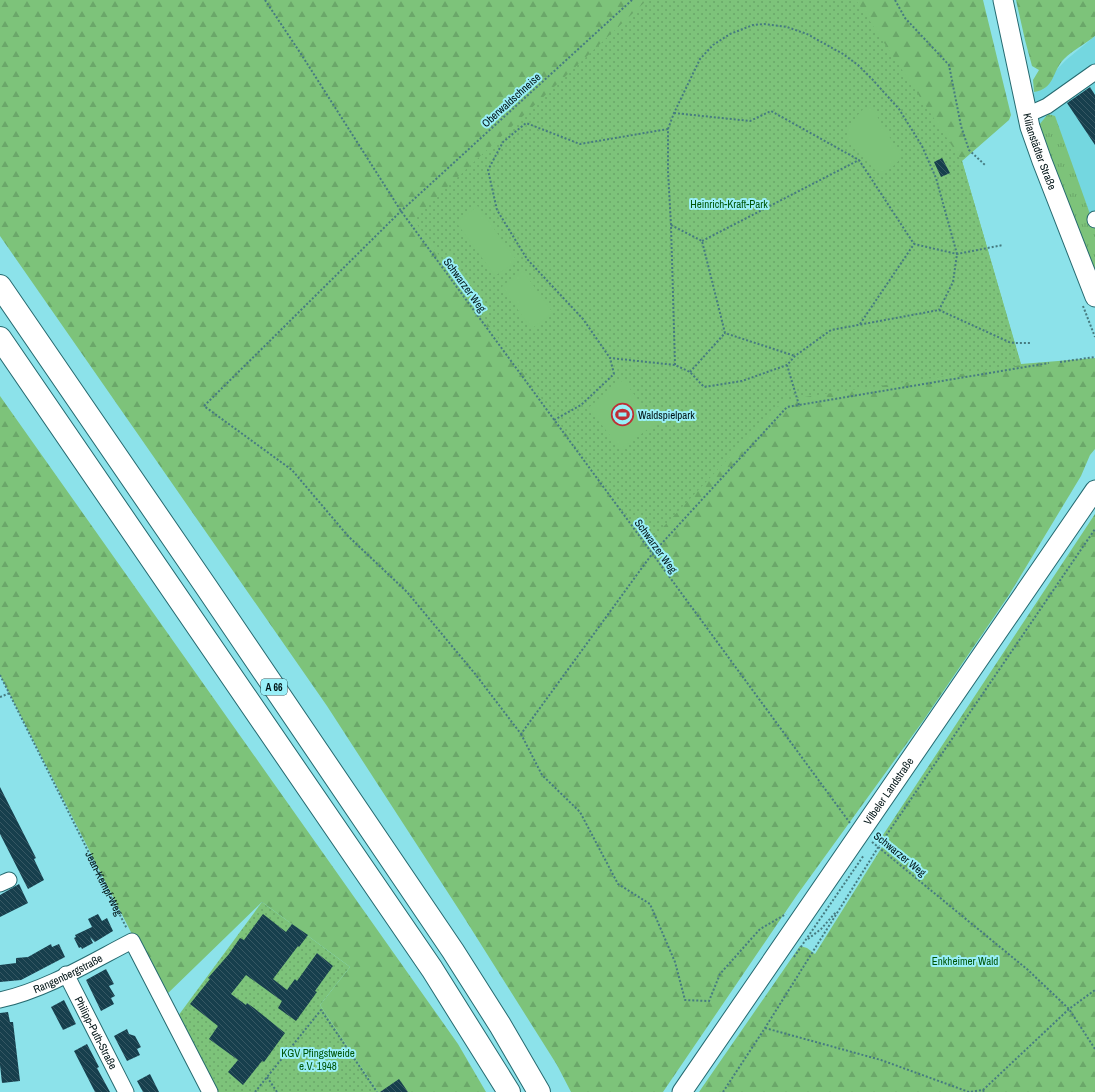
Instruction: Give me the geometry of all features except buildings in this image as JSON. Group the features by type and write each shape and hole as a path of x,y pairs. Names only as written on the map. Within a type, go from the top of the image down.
{"highway":[{"name":"A 66","path":"0,286 212,595 453,951 511,1043 539,1092"},
{"name":"A 66","path":"0,338 432,969 509,1092"}],"main road":[{"name":"Kilianstädter Straße","path":"1002,0 1027,115 1042,161 1095,297"},
{"name":"Vilbeler Landstraße","path":"682,1092 1095,490"}],"street":[{"path":"1027,115 1047,106 1095,72"},
{"path":"132,941 210,1092"},
{"name":"Rangenbergstraße","path":"0,1000 26,993 132,941"},
{"name":"Philipp-Puth-Straße","path":"66,974 126,1092"}],"path":[{"name":"Schwarzer Weg","path":"265,0 401,212 852,826 879,846 1028,970 1069,1009 1095,1049"},
{"name":"Oberwaldschneise","path":"521,734 476,676 407,592 348,536 292,470 204,406 401,212 632,0"},
{"path":"895,0 905,18 949,65 961,126 969,150 985,165"},
{"path":"675,365 668,172 668,129 700,59 713,45 730,34 753,25 764,24 787,27 807,34 843,54 858,65 885,92 903,115 922,146 936,178 957,254 953,282 938,310"},
{"path":"674,113 750,121 771,111 859,160 914,244 957,254 1003,245"},
{"path":"554,420 581,405 614,374 610,358 583,319 527,259 498,210 488,170 504,142 526,123 580,144 668,129"},
{"path":"702,240 859,160"},
{"path":"671,225 702,240"},
{"path":"702,240 725,333"},
{"path":"860,324 914,244"},
{"path":"610,358 675,365 690,372 704,387 742,381 787,366 795,356 831,330 938,310 1009,342 1030,343"},
{"path":"725,333 795,356"},
{"path":"690,372 725,333"},
{"path":"1060,362 1095,357"},
{"path":"786,914 760,929 720,974 709,1001 685,1000 675,962 650,904 618,884 580,812 542,774 521,734 652,554 787,407 1049,363"},
{"path":"787,366 799,405"},
{"path":"723,1092 879,846 1095,528"},
{"name":"Jean-Kempf-Weg","path":"0,674 132,941"},
{"path":"0,697 10,693"},
{"path":"805,941 821,929 841,907"},
{"path":"765,1028 881,1060 969,1092 983,1091 1069,1009 1095,990"},
{"path":"255,1092 321,1010 377,1092"},
{"path":"267,1077 276,1092"}],"shaded area":[{"path":"1095,36 1095,274 1039,125 1032,95 1066,60"}],"green space":[{"path":"0,0 983,0 1011,115 1009,120 962,161 1021,364 1095,358 1095,449 1090,455 1081,476 1009,595 923,721 797,895 663,1092 571,1092 557,1065 465,919 327,706 0,236"},
{"name":"Heinrich-Kraft-Park","path":"647,0 856,0 962,161 1021,365 784,400 646,545 413,219"},
{"path":"1016,0 1095,0 1095,36 1064,59 1050,83 1046,87 1034,92 1033,80 1039,70 1032,66"},
{"path":"864,108 872,108 900,154 897,163 881,172 875,170 848,140 847,136 849,127"},
{"path":"1048,114 1055,116 1095,228 1095,274 1039,125"},
{"path":"478,206 517,261 495,276 456,222"},
{"path":"523,271 553,313 531,329 502,286"},
{"name":"Waldspielpark","path":"623,380 656,423 621,449 588,408"},
{"path":"0,396 458,1044 486,1092 378,1092 320,1005 350,967 262,902 164,997 0,675"},
{"name":"Enkheimer Wald","path":"1095,514 1095,1092 699,1092 800,946 807,948 815,954 882,847 883,835"},
{"name":"KGV Pfingstweide e.V. 1948","path":"262,902 350,967 320,1005 378,1092 216,1092 178,1016"}],"place":[{"name":"Waldspielpark","path":"622,415"}]}
